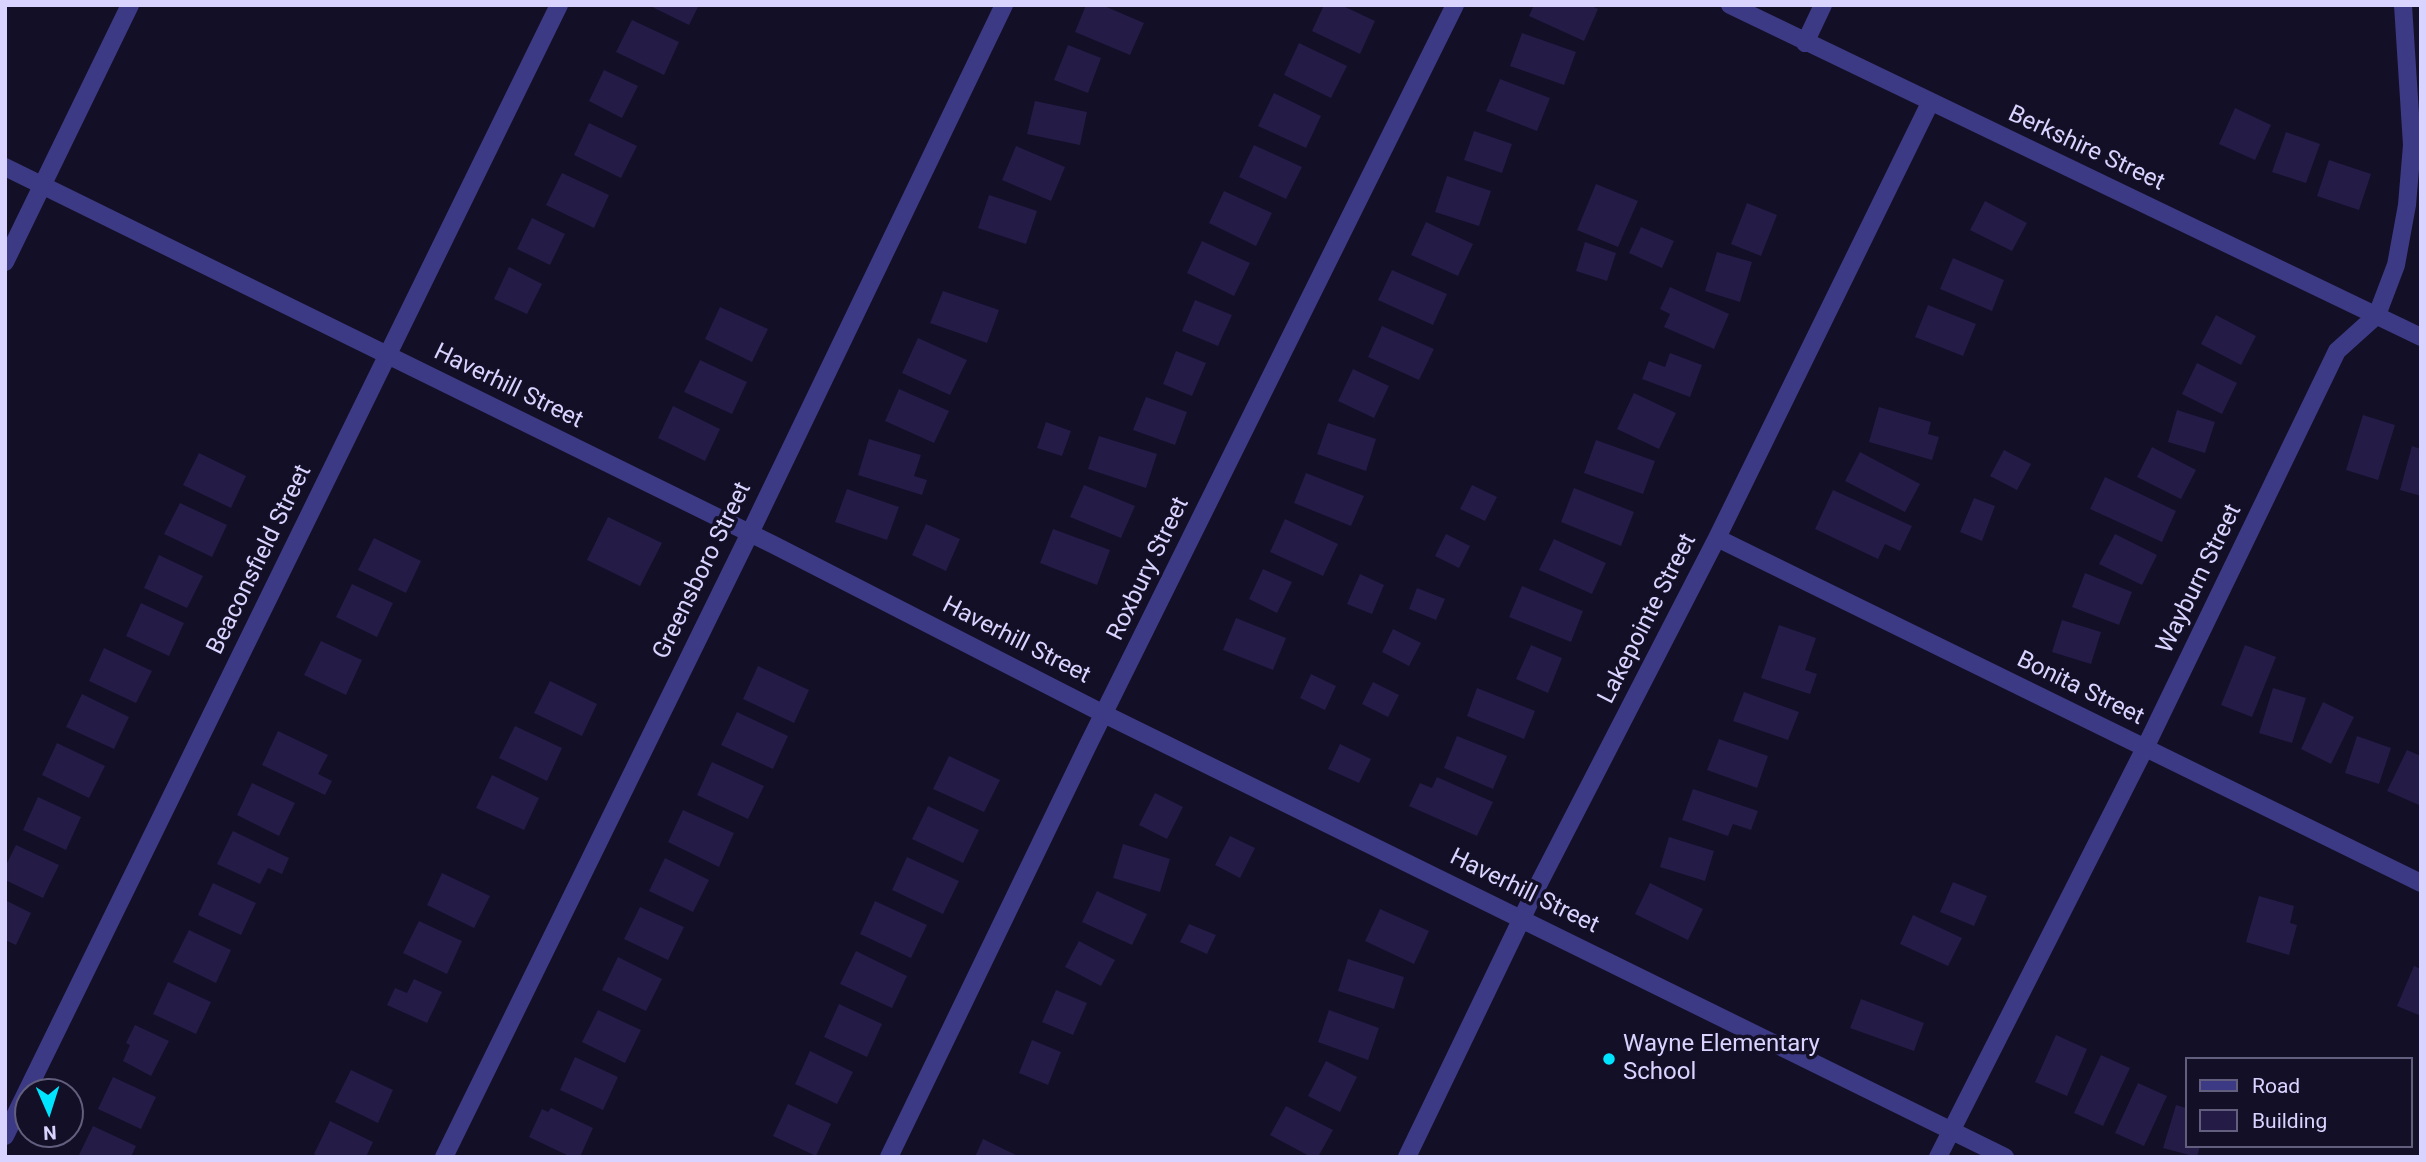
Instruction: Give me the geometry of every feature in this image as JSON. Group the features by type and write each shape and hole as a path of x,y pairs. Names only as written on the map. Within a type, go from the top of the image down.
{"street":[{"path":"5,262 130,5"},
{"name":"Beaconsfield Street","path":"5,1136 559,5"},
{"name":"Greensboro Street","path":"444,1157 750,533 1004,5"},
{"name":"Roxbury Street","path":"889,1157 1104,714 1455,5"},
{"name":"Berkshire Street","path":"1730,5 2421,337"},
{"path":"1805,43 1823,5"},
{"name":"Wayburn Street","path":"1938,1157 2145,748 2337,351 2377,315 2396,265 2409,181 2412,145 2403,5"},
{"name":"Lakepointe Street","path":"1407,1157 1522,919 1717,538 1930,103"},
{"name":"Haverhill Street","path":"5,167 750,533 1104,714 2005,1157"},
{"name":"Bonita Street","path":"1717,538 2421,883"}],"building":[{"path":"648,5 699,5 689,25"},
{"path":"1086,5 1102,5 1144,23 1130,55 1075,32"},
{"path":"1324,5 1341,5 1375,21 1360,54 1312,31"},
{"path":"1534,5 1590,5 1598,9 1584,41 1529,16"},
{"path":"632,20 679,42 664,75 616,52"},
{"path":"1522,33 1576,52 1564,85 1510,66"},
{"path":"1299,43 1347,66 1331,98 1284,75"},
{"path":"1068,45 1101,58 1088,93 1054,80"},
{"path":"604,70 638,86 622,118 589,101"},
{"path":"1500,79 1550,98 1537,131 1486,111"},
{"path":"1274,93 1321,116 1306,148 1258,126"},
{"path":"1035,101 1087,112 1080,145 1027,134"},
{"path":"2235,108 2271,125 2255,160 2219,144"},
{"path":"589,123 637,146 621,178 574,155"},
{"path":"1474,131 1512,144 1502,173 1464,160"},
{"path":"2286,132 2320,144 2306,183 2272,172"},
{"path":"1254,145 1302,167 1286,199 1239,177"},
{"path":"1016,146 1065,167 1051,201 1002,180"},
{"path":"2329,160 2371,174 2359,210 2317,196"},
{"path":"562,173 609,195 594,228 546,205"},
{"path":"1447,176 1491,191 1479,226 1435,212"},
{"path":"1596,184 1638,201 1618,247 1577,230"},
{"path":"1224,191 1272,213 1256,246 1209,223"},
{"path":"989,195 1037,211 1026,244 978,228"},
{"path":"1985,201 2027,223 2012,251 1970,230"},
{"path":"1747,203 1777,215 1761,256 1731,244"},
{"path":"532,218 565,234 550,265 517,249"},
{"path":"1426,222 1473,244 1458,276 1411,255"},
{"path":"1641,227 1674,241 1662,268 1629,253"},
{"path":"1202,241 1250,263 1234,296 1187,273"},
{"path":"1585,242 1616,253 1607,281 1576,271"},
{"path":"1717,252 1752,262 1740,302 1705,291"},
{"path":"1953,258 2004,280 1992,311 1940,289"},
{"path":"509,267 542,284 527,314 494,299"},
{"path":"1392,270 1447,294 1433,325 1378,300"},
{"path":"1670,287 1729,314 1714,349 1664,327 1670,314 1660,309"},
{"path":"943,291 999,310 987,343 930,323"},
{"path":"1195,300 1232,315 1218,346 1182,331"},
{"path":"1928,305 1976,324 1963,356 1915,337"},
{"path":"720,307 768,329 752,362 705,339"},
{"path":"2216,315 2256,336 2241,365 2201,344"},
{"path":"1382,326 1434,349 1419,380 1368,357"},
{"path":"918,338 967,360 950,395 902,373"},
{"path":"1176,351 1206,363 1192,396 1163,384"},
{"path":"1670,353 1702,365 1690,397 1642,379 1649,361 1665,367"},
{"path":"700,360 747,382 732,414 684,392"},
{"path":"2197,363 2237,383 2222,414 2182,394"},
{"path":"1353,369 1389,386 1374,418 1338,401"},
{"path":"899,389 949,411 934,443 885,421"},
{"path":"1634,393 1676,413 1659,449 1617,429"},
{"path":"1146,397 1187,412 1175,445 1133,430"},
{"path":"673,406 720,429 705,461 658,438"},
{"path":"1879,407 1931,422 1928,434 1939,437 1932,460 1869,442"},
{"path":"2177,410 2215,422 2205,453 2168,442"},
{"path":"2363,415 2395,425 2378,480 2346,470"},
{"path":"1046,422 1071,431 1062,456 1037,448"},
{"path":"1328,423 1376,439 1366,471 1317,454"},
{"path":"1099,436 1157,454 1146,488 1088,469"},
{"path":"869,439 921,455 914,476 927,480 922,495 858,475"},
{"path":"1596,440 1655,461 1643,494 1584,473"},
{"path":"2412,446 2421,449 2421,496 2400,490"},
{"path":"2152,447 2196,470 2181,499 2137,477"},
{"path":"2004,450 2031,464 2017,490 1990,476"},
{"path":"1860,452 1920,484 1905,512 1845,481"},
{"path":"199,453 246,476 231,508 183,485"},
{"path":"1306,473 1364,496 1351,526 1294,503"},
{"path":"2105,477 2176,511 2162,542 2090,509"},
{"path":"1084,485 1135,506 1121,538 1070,517"},
{"path":"1472,485 1497,497 1485,521 1460,509"},
{"path":"1574,488 1634,512 1621,546 1561,522"},
{"path":"847,489 899,507 887,540 835,522"},
{"path":"1833,490 1912,526 1900,551 1885,544 1878,559 1815,529"},
{"path":"1974,498 1995,506 1982,541 1960,532"},
{"path":"180,503 227,525 212,557 164,534"},
{"path":"608,517 662,543 640,586 587,560"},
{"path":"1285,519 1338,544 1323,576 1270,552"},
{"path":"926,524 960,539 946,571 912,555"},
{"path":"1053,529 1110,550 1097,585 1040,563"},
{"path":"1446,534 1470,546 1459,568 1435,556"},
{"path":"2115,534 2157,555 2142,585 2099,564"},
{"path":"374,538 421,561 406,593 358,570"},
{"path":"1554,539 1606,563 1592,594 1539,570"},
{"path":"159,555 203,576 187,608 144,588"},
{"path":"1263,569 1292,582 1277,613 1249,599"},
{"path":"2085,573 2132,592 2119,625 2072,607"},
{"path":"1360,574 1384,585 1372,614 1347,604"},
{"path":"352,584 393,603 377,637 336,617"},
{"path":"1522,586 1583,611 1571,642 1509,617"},
{"path":"1417,588 1445,599 1436,620 1409,609"},
{"path":"141,603 184,623 169,656 126,636"},
{"path":"1236,618 1286,638 1273,670 1223,650"},
{"path":"2062,620 2101,632 2091,664 2052,652"},
{"path":"1779,625 1816,638 1805,670 1817,674 1810,694 1761,678"},
{"path":"1393,629 1421,643 1409,666 1382,652"},
{"path":"321,641 362,660 346,695 304,675"},
{"path":"1531,645 1562,658 1548,693 1516,679"},
{"path":"2245,645 2276,657 2252,717 2221,705"},
{"path":"104,648 152,671 136,703 89,681"},
{"path":"758,666 809,690 794,723 743,699"},
{"path":"1311,674 1336,686 1325,710 1300,698"},
{"path":"550,681 597,704 582,736 534,713"},
{"path":"1373,682 1399,695 1388,717 1362,704"},
{"path":"1477,688 1535,711 1524,739 1467,716"},
{"path":"2273,688 2306,698 2292,743 2259,733"},
{"path":"1744,692 1799,712 1788,740 1733,721"},
{"path":"82,694 129,717 114,749 66,727"},
{"path":"2323,702 2354,717 2331,764 2301,749"},
{"path":"737,712 788,736 773,769 721,745"},
{"path":"515,726 562,748 547,781 499,758"},
{"path":"278,731 328,755 318,774 332,781 325,795 262,765"},
{"path":"1457,736 1507,756 1493,789 1444,768"},
{"path":"2357,736 2391,748 2379,784 2345,773"},
{"path":"1719,739 1768,756 1757,788 1707,770"},
{"path":"57,743 105,766 89,798 42,775"},
{"path":"1340,744 1371,759 1359,783 1328,769"},
{"path":"2407,750 2421,756 2419,805 2387,791"},
{"path":"949,756 1000,780 984,812 933,789"},
{"path":"712,762 764,786 748,819 697,795"},
{"path":"492,775 539,798 524,830 476,808"},
{"path":"1437,777 1493,802 1477,836 1409,806 1420,783 1432,788"},
{"path":"252,783 295,803 279,836 237,815"},
{"path":"1693,789 1758,811 1751,830 1733,824 1728,836 1682,820"},
{"path":"1155,793 1183,807 1167,839 1139,825"},
{"path":"38,797 81,817 66,850 23,830"},
{"path":"928,806 979,830 963,863 912,839"},
{"path":"683,810 734,833 719,867 668,842"},
{"path":"233,831 289,858 282,874 268,868 260,884 217,864"},
{"path":"1230,836 1255,848 1240,878 1215,865"},
{"path":"1669,837 1714,851 1705,881 1660,867"},
{"path":"1123,844 1170,859 1160,892 1113,878"},
{"path":"16,845 59,865 43,898 5,880 5,867"},
{"path":"907,857 959,881 943,914 892,890"},
{"path":"665,858 709,880 693,912 649,891"},
{"path":"442,873 490,896 474,928 427,905"},
{"path":"1953,882 1987,896 1974,926 1940,912"},
{"path":"213,883 256,903 241,935 198,915"},
{"path":"1650,883 1703,909 1688,940 1635,914"},
{"path":"1097,891 1147,914 1132,945 1082,922"},
{"path":"2259,896 2294,906 2290,923 2297,925 2289,955 2246,942"},
{"path":"5,900 31,913 16,945 5,940"},
{"path":"875,901 927,925 911,958 860,934"},
{"path":"640,907 684,927 668,960 624,939"},
{"path":"1380,909 1429,931 1414,964 1365,941"},
{"path":"1913,915 1962,938 1948,966 1900,944"},
{"path":"419,921 462,941 447,974 403,953"},
{"path":"1189,924 1216,935 1207,954 1180,942"},
{"path":"189,930 231,950 216,983 173,962"},
{"path":"1079,941 1115,960 1101,986 1065,967"},
{"path":"856,951 907,976 892,1008 840,984"},
{"path":"618,957 662,979 646,1011 602,990"},
{"path":"1348,959 1404,977 1394,1009 1338,991"},
{"path":"2414,966 2421,969 2421,1016 2397,1006"},
{"path":"414,979 442,992 427,1023 387,1005 395,988 407,993"},
{"path":"168,982 211,1002 196,1034 153,1014"},
{"path":"1056,990 1087,1003 1073,1035 1042,1022"},
{"path":"1861,999 1924,1023 1914,1051 1850,1028"},
{"path":"839,1004 882,1024 867,1057 824,1037"},
{"path":"598,1010 641,1030 625,1063 582,1042"},
{"path":"1329,1010 1379,1028 1368,1060 1318,1042"},
{"path":"135,1025 169,1041 151,1076 123,1061 130,1045 126,1043"},
{"path":"2056,1035 2087,1049 2067,1096 2035,1082"},
{"path":"1032,1040 1061,1052 1048,1085 1019,1073"},
{"path":"810,1051 853,1072 837,1104 795,1084"},
{"path":"2101,1055 2130,1068 2103,1126 2074,1113"},
{"path":"575,1057 618,1077 603,1110 560,1090"},
{"path":"1326,1061 1357,1077 1340,1112 1308,1096"},
{"path":"351,1070 393,1090 378,1123 335,1102"},
{"path":"113,1077 156,1097 141,1129 98,1109"},
{"path":"2138,1083 2167,1096 2144,1146 2115,1133"},
{"path":"788,1104 831,1124 816,1156 773,1136"},
{"path":"2176,1105 2184,1107 2184,1148 2199,1148 2197,1157 2163,1148"},
{"path":"1286,1106 1333,1130 1318,1157 1311,1157 1270,1135"},
{"path":"551,1108 593,1128 580,1157 571,1157 529,1137 542,1109 548,1112"},
{"path":"330,1121 373,1142 366,1157 320,1157 314,1154"},
{"path":"93,1126 136,1146 131,1157 78,1157"},
{"path":"983,1139 1020,1157 975,1157"}],"place":[{"name":"Wayne Elementary School","path":"1609,1059"}]}
